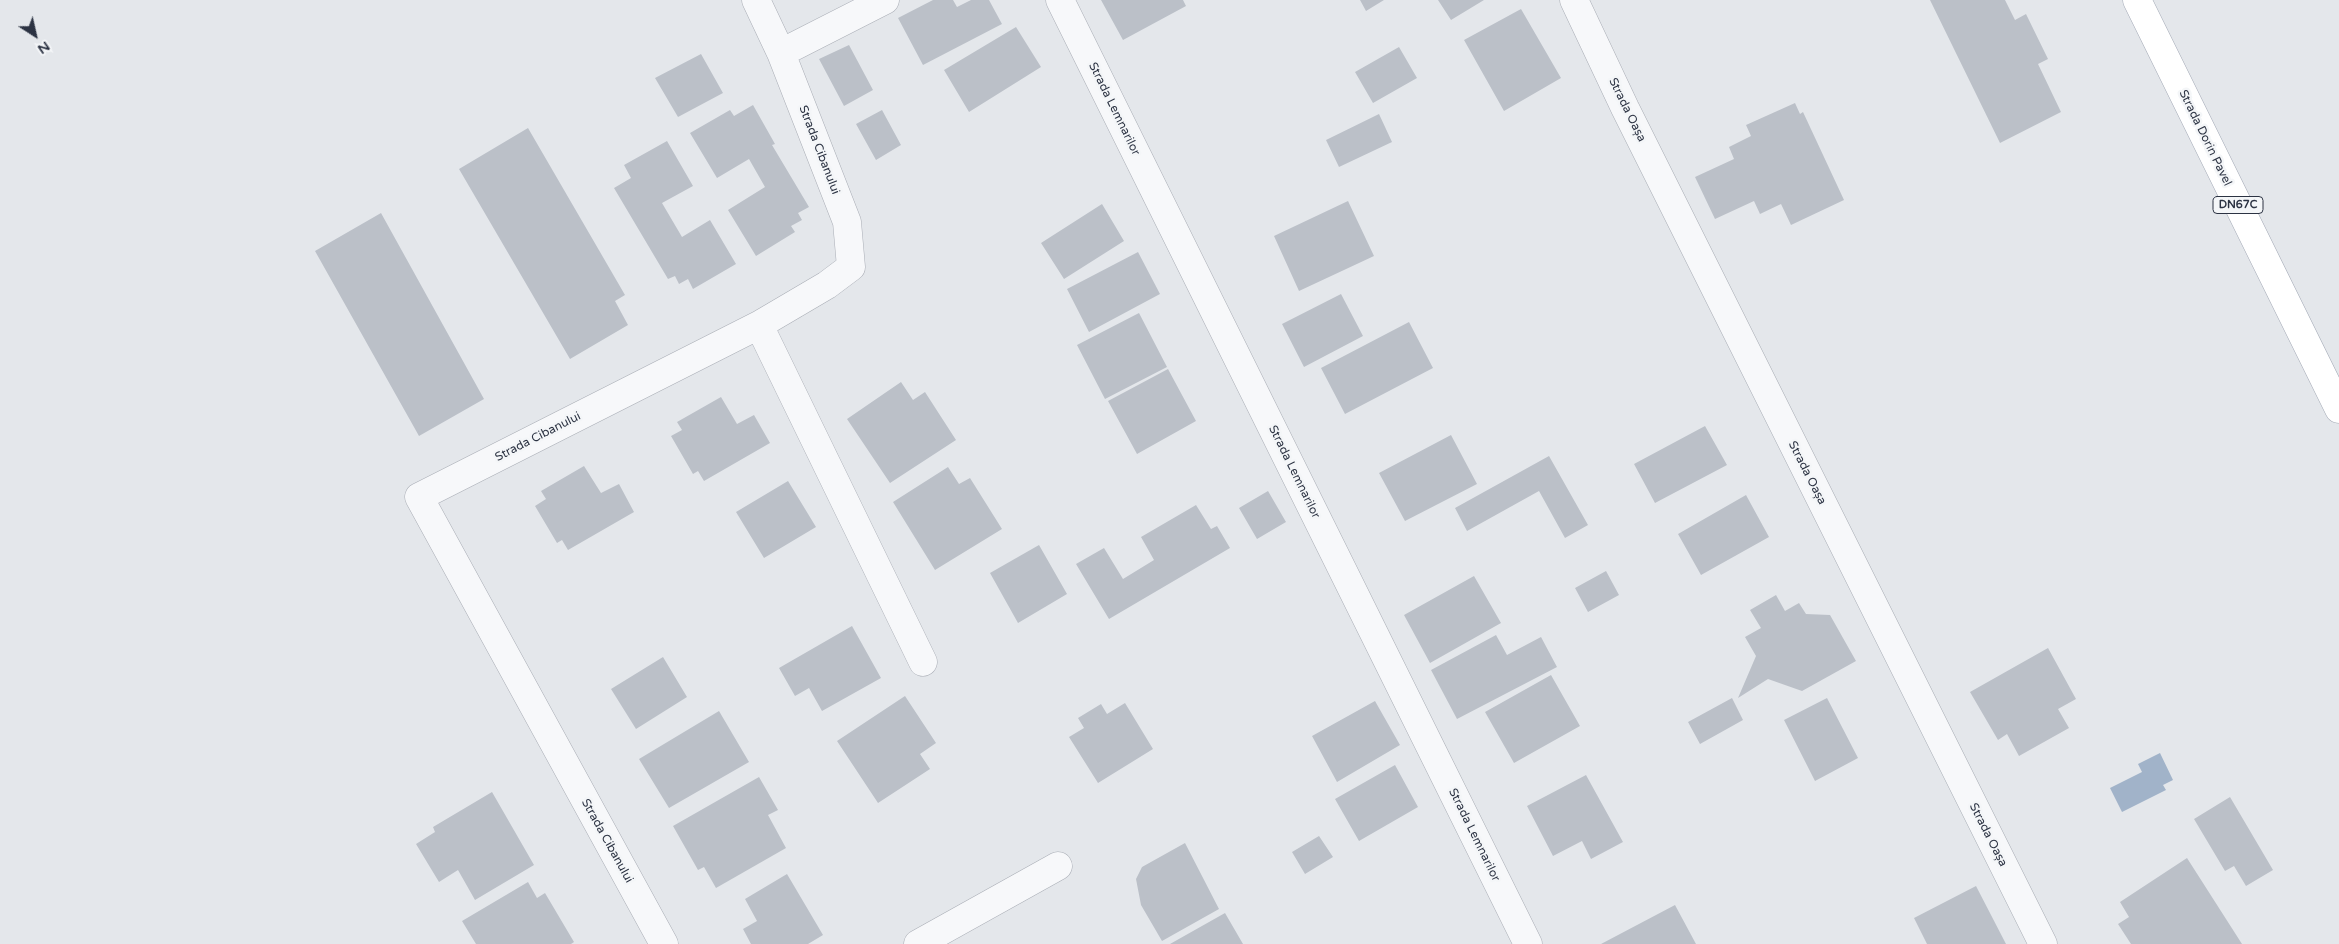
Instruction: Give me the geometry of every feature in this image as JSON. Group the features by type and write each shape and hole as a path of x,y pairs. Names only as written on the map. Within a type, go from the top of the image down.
{"main road":[{"name":"Strada Dorin Pavel","path":"2137,0 2339,409"}],"street":[{"name":"Strada Cibanului","path":"664,944 419,497 759,325 827,285 851,267 847,222 781,53 756,0"},
{"path":"781,53 886,0"},
{"name":"Strada Lemnarilor","path":"1060,0 1528,944"},
{"name":"Strada Oașa","path":"1574,0 1625,108 2043,944"},
{"path":"759,325 923,662"},
{"path":"918,944 1058,866"}],"water":[{"path":"2160,753 2173,780 2163,785 2166,790 2122,812 2110,788 2142,772 2138,764"}],"building":[{"path":"933,0 953,0 957,7 971,0 989,0 1002,24 923,65 898,18"},
{"path":"1101,0 1183,0 1186,6 1123,40"},
{"path":"1360,0 1384,0 1366,11"},
{"path":"1438,0 1484,0 1451,20"},
{"path":"1930,0 2005,0 2015,20 2026,14 2048,59 2038,64 2061,112 2000,143"},
{"path":"1521,9 1561,78 1504,111 1464,40"},
{"path":"1016,27 1041,67 969,112 944,70"},
{"path":"849,45 873,90 844,106 819,59"},
{"path":"1399,47 1417,78 1373,103 1355,72"},
{"path":"701,54 723,93 678,117 655,78"},
{"path":"1795,103 1800,114 1803,112 1844,200 1791,225 1781,204 1760,214 1754,201 1715,219 1695,177 1734,159 1729,147 1751,136 1746,125"},
{"path":"753,105 775,144 772,145 809,207 798,213 802,220 791,226 795,232 756,256 728,210 765,187 749,159 717,178 690,133 730,110 734,116"},
{"path":"882,110 901,145 876,160 856,124"},
{"path":"1379,114 1392,142 1339,167 1326,140"},
{"path":"528,128 625,295 615,301 628,325 570,359 459,169"},
{"path":"667,141 693,186 662,203 682,237 710,220 736,264 693,289 688,279 679,284 675,276 668,279 614,188 631,178 624,165"},
{"path":"1348,201 1374,256 1299,291 1274,236"},
{"path":"1102,204 1124,241 1064,279 1041,243"},
{"path":"381,213 484,399 419,436 315,251"},
{"path":"1138,252 1160,294 1089,332 1067,289"},
{"path":"1341,294 1363,336 1304,367 1282,324"},
{"path":"1139,313 1167,367 1105,399 1077,345"},
{"path":"1409,322 1433,368 1345,414 1321,368"},
{"path":"1168,369 1196,421 1137,454 1108,401"},
{"path":"901,382 913,400 925,392 956,440 890,483 847,419"},
{"path":"721,397 737,424 754,415 770,443 704,481 698,471 693,474 671,436 682,430 677,422"},
{"path":"1705,426 1727,465 1655,503 1634,464"},
{"path":"1451,435 1477,484 1405,521 1379,473"},
{"path":"1549,456 1588,525 1565,538 1539,491 1467,531 1455,508"},
{"path":"584,466 601,493 619,484 634,512 568,550 562,540 557,543 535,506 546,499 541,491"},
{"path":"948,467 959,484 970,478 1002,529 935,570 893,502"},
{"path":"788,481 816,527 764,558 736,512"},
{"path":"1268,491 1286,522 1257,539 1239,508"},
{"path":"1746,495 1769,537 1701,575 1678,534"},
{"path":"1196,505 1211,529 1217,526 1230,548 1109,619 1076,564 1104,548 1123,579 1154,560 1141,537"},
{"path":"1039,545 1067,594 1018,623 990,573"},
{"path":"1606,571 1619,595 1588,612 1575,588"},
{"path":"1474,576 1501,623 1430,663 1404,615"},
{"path":"1776,595 1785,611 1799,603 1806,614 1830,615 1856,661 1802,691 1768,679 1738,698 1756,656 1745,637 1761,628 1750,610"},
{"path":"852,626 881,678 822,711 809,688 795,696 779,668"},
{"path":"1496,635 1507,655 1541,637 1557,667 1457,719 1431,670"},
{"path":"2048,648 2076,699 2058,709 2069,728 2019,756 2007,734 1998,740 1970,692"},
{"path":"663,657 687,697 636,729 611,689"},
{"path":"1551,675 1580,726 1514,763 1485,712"},
{"path":"905,696 936,743 920,754 930,769 878,803 837,741"},
{"path":"1732,698 1743,720 1700,744 1688,722"},
{"path":"1827,698 1858,758 1815,781 1784,720"},
{"path":"1375,701 1400,745 1337,782 1312,736"},
{"path":"1125,703 1153,749 1098,783 1069,737 1084,728 1078,718 1101,704 1107,714"},
{"path":"719,711 749,762 669,808 639,759"},
{"path":"1395,765 1418,807 1359,841 1335,799"},
{"path":"1586,775 1623,842 1591,859 1582,841 1553,856 1527,806"},
{"path":"759,777 778,810 768,815 786,848 716,888 704,867 698,870 673,826"},
{"path":"492,792 534,865 475,900 458,870 439,882 416,844 435,832 433,827"},
{"path":"2230,797 2273,870 2246,886 2234,866 2225,871 2194,819"},
{"path":"1319,836 1333,857 1305,874 1292,852"},
{"path":"1185,843 1219,909 1162,941 1141,905 1136,879 1142,867"},
{"path":"2187,858 2242,944 2131,944 2118,924 2129,917 2120,902"},
{"path":"787,874 823,935 808,944 751,944 743,929 757,921 745,899"},
{"path":"528,882 537,898 545,893 574,942 571,944 476,944 462,921"},
{"path":"1976,886 2006,944 1927,944 1914,918"},
{"path":"1675,905 1696,944 1601,944"},
{"path":"1225,913 1243,944 1170,944"}]}
